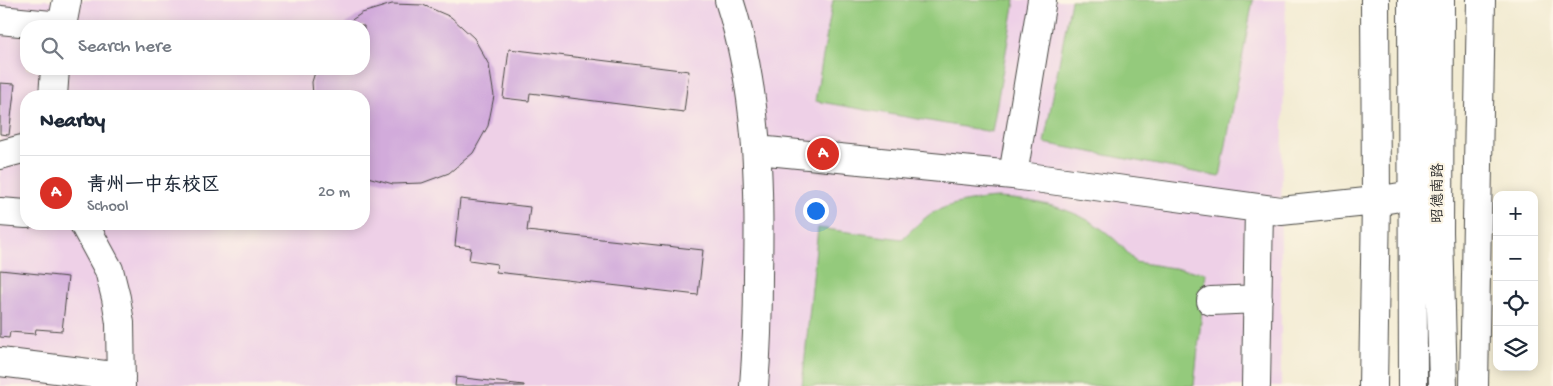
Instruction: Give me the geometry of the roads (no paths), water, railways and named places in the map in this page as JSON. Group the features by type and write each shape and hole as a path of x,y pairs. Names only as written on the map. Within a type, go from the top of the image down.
{"street":[{"path":"62,20 67,0"},
{"path":"728,0 739,31 757,150 759,254 757,353 754,386"},
{"path":"1013,175 1042,0"},
{"path":"1373,386 1376,201 1375,0"},
{"name":"昭德南路","path":"1412,0 1413,386"},
{"name":"昭德南路","path":"1440,0 1439,232 1443,386"},
{"path":"1474,386 1481,0"},
{"path":"0,20 20,22"},
{"path":"53,90 55,75"},
{"path":"0,155 20,150"},
{"path":"757,150 1013,175 1280,211 1376,201 1412,195"},
{"path":"1256,386 1259,208"},
{"path":"0,212 20,214"},
{"path":"0,362 121,382 120,323 113,287 108,270 87,230"},
{"path":"1211,301 1258,299"}],"place":[{"name":"青州一中东校区","path":"823,154"}]}
